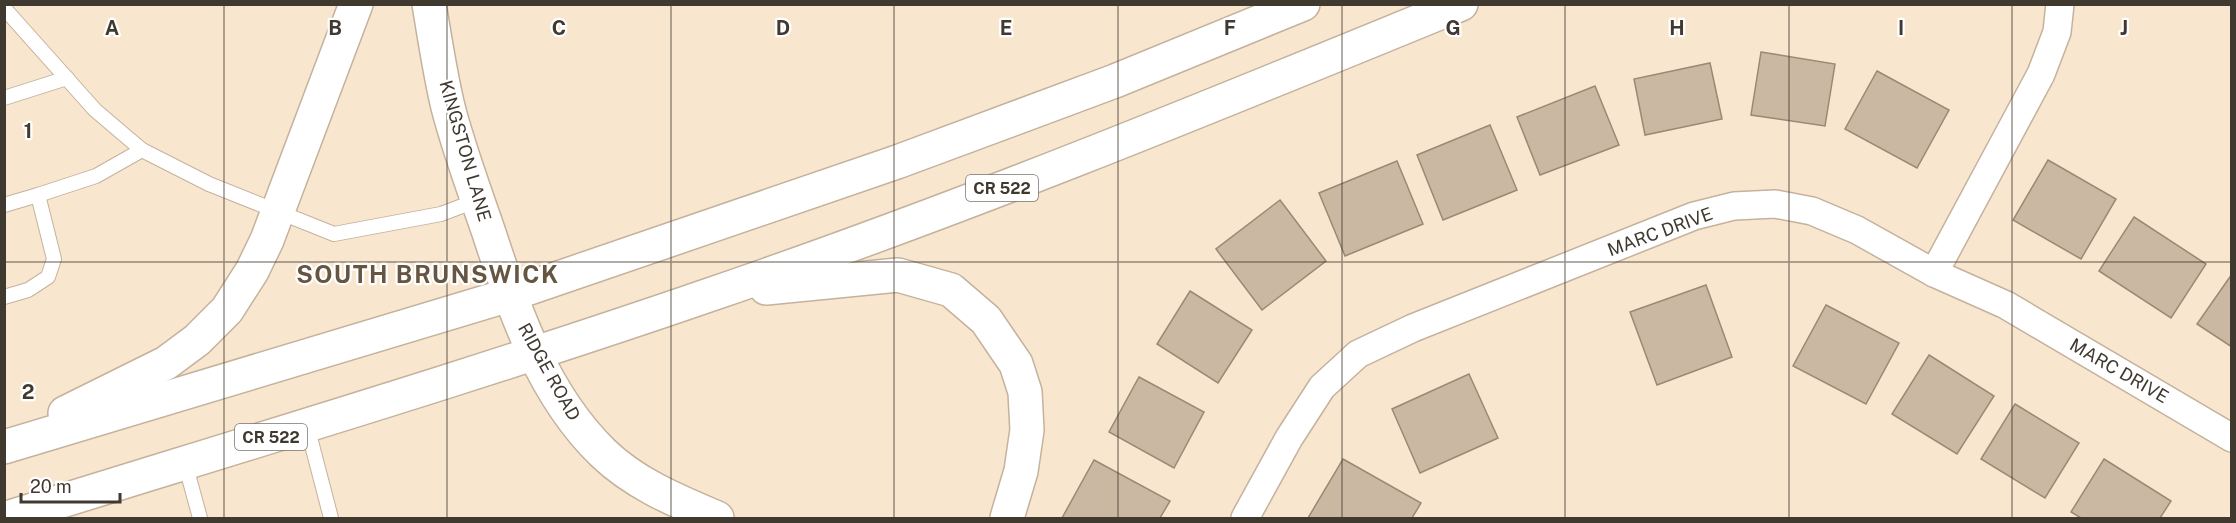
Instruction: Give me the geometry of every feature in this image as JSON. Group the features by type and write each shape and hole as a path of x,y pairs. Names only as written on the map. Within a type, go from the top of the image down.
{"main road":[{"path":"4,439 41,425 166,363 197,340 227,310 252,271 267,240 356,4"},
{"name":"KINGSTON LANE","path":"429,4 448,108 509,295"},
{"path":"4,447 509,295 897,162 1115,81 1304,4"},
{"name":"CR 522","path":"7,519 307,426 710,295 958,206 1461,4"},
{"path":"710,295 898,275 951,290 986,320 1016,364 1025,392 1027,430 1021,471 1007,519"},
{"name":"RIDGE ROAD","path":"509,295 535,352 570,417 604,454 661,494 717,519"}],"street":[{"path":"1934,273 2041,74 2057,32 2060,4"},
{"name":"MARC DRIVE","path":"1245,519 1289,438 1322,387 1358,354 1413,328 1694,216 1734,206 1775,204 1812,211 1857,230 1934,273 2006,305 2232,438"}],"lane":[{"path":"4,8 95,110 142,150 209,184 334,234 441,214 478,200"},
{"path":"4,98 67,78"},
{"path":"4,205 96,176 142,150"},
{"path":"4,297 28,290 48,277 54,259 38,195"},
{"path":"307,426 331,519"},
{"path":"185,463 200,519"}],"building":[{"path":"1761,52 1835,64 1825,126 1751,115"},
{"path":"1710,63 1722,119 1645,135 1634,79"},
{"path":"1877,71 1949,110 1917,168 1845,129"},
{"path":"1595,86 1619,145 1540,175 1517,117"},
{"path":"1490,125 1517,190 1443,220 1417,155"},
{"path":"2048,160 2116,199 2081,259 2013,220"},
{"path":"1397,161 1423,224 1345,256 1319,193"},
{"path":"1280,200 1326,261 1262,310 1216,249"},
{"path":"2134,217 2206,264 2171,318 2099,271"},
{"path":"2232,274 2232,347 2197,324"},
{"path":"1706,285 1732,357 1657,385 1630,312"},
{"path":"1190,291 1252,330 1218,383 1157,344"},
{"path":"1826,305 1899,343 1866,404 1793,366"},
{"path":"1929,355 1994,396 1957,454 1892,414"},
{"path":"1469,374 1498,438 1420,473 1392,409"},
{"path":"1139,377 1204,412 1174,468 1109,432"},
{"path":"2015,404 2079,443 2045,498 1981,459"},
{"path":"1343,459 1421,503 1412,518 1308,518"},
{"path":"2104,459 2171,501 2160,518 2081,518 2071,512"},
{"path":"1094,460 1170,501 1160,518 1062,518"}],"district":[{"name":"SOUTH BRUNSWICK","path":"428,275"}]}
